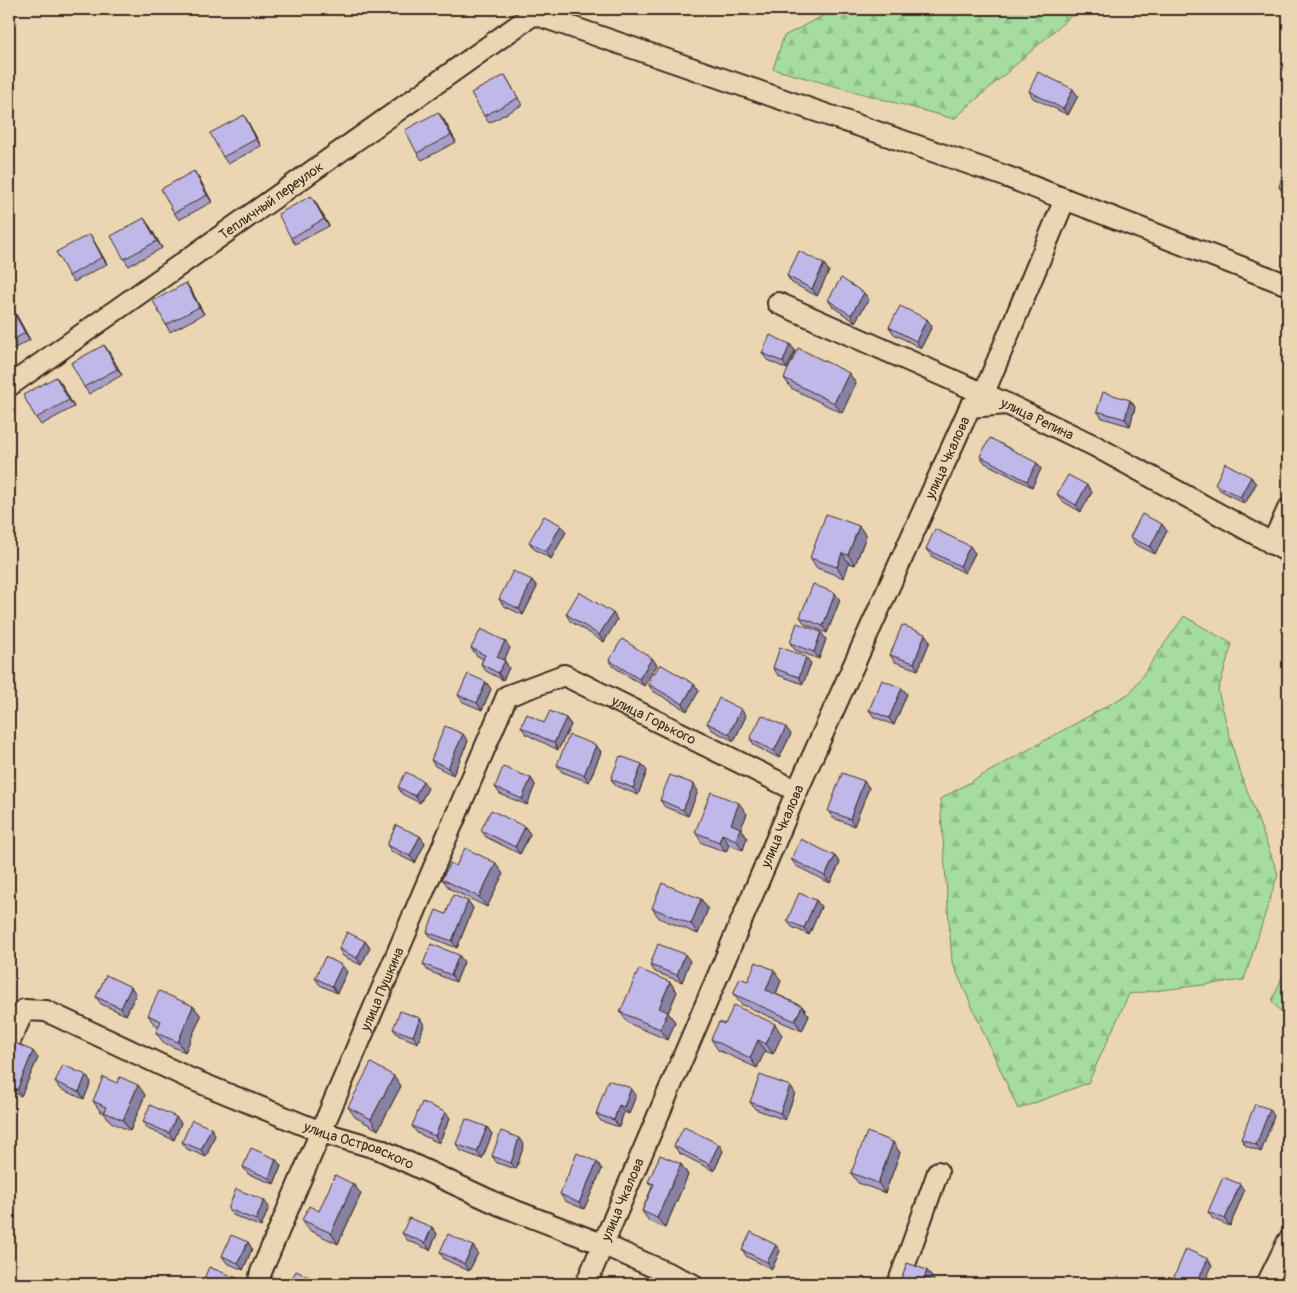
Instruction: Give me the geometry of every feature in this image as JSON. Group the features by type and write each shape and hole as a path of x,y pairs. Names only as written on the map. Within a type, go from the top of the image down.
{"street":[{"name":"Тепличный переулок","path":"9,386 534,14 1005,176 1065,199"},
{"path":"984,393 1065,199 1288,285"},
{"name":"улица Репина","path":"778,303 984,393 1095,446 1280,548"},
{"name":"улица Чкалова","path":"586,1284 797,791 970,407 1008,404"},
{"path":"1280,548 1288,509"},
{"name":"улица Горького","path":"508,696 564,675 797,791"},
{"name":"улица Пушкина","path":"258,1284 261,1272 508,696"},
{"name":"улица Островского","path":"9,1044 24,1010 46,1011 191,1079 321,1132 379,1149 500,1205 602,1244 692,1284"},
{"path":"898,1284 938,1172"},
{"path":"1267,1284 1288,1241"}],"green space":[{"path":"836,9 1079,9 954,119 773,69 784,36"},
{"path":"1184,616 1232,644 1218,691 1237,763 1278,874 1244,980 1129,994 1088,1083 1018,1109 952,962 940,799 1130,693"},
{"path":"1288,963 1288,1021 1272,1001"}],"building":[{"path":"1038,72 1073,89 1063,109 1029,91"},
{"path":"505,75 518,98 484,116 471,93"},
{"path":"438,112 451,135 417,153 405,130"},
{"path":"244,115 256,139 223,157 210,133"},
{"path":"1285,167 1288,168 1288,190 1279,187"},
{"path":"194,171 207,195 174,213 161,189"},
{"path":"311,196 324,219 291,238 278,214"},
{"path":"144,218 157,241 124,259 111,236"},
{"path":"90,234 102,257 69,276 56,252"},
{"path":"799,251 824,264 812,289 787,276"},
{"path":"841,278 864,293 851,315 828,300"},
{"path":"186,283 199,307 166,325 153,301"},
{"path":"900,306 927,319 916,341 889,327"},
{"path":"12,309 25,333 9,342 9,311"},
{"path":"770,335 790,344 783,362 762,353"},
{"path":"104,345 117,369 84,387 71,363"},
{"path":"798,348 849,373 834,403 784,378"},
{"path":"56,377 69,400 36,418 23,395"},
{"path":"1103,392 1130,400 1125,419 1097,411"},
{"path":"990,438 1037,463 1027,481 980,456"},
{"path":"1225,463 1251,477 1240,497 1215,484"},
{"path":"1068,475 1087,485 1076,505 1057,494"},
{"path":"826,514 859,526 848,555 842,553 837,567 810,558"},
{"path":"1142,514 1162,524 1150,547 1130,537"},
{"path":"544,516 561,525 546,552 529,542"},
{"path":"935,529 970,546 960,566 926,549"},
{"path":"513,571 532,580 519,609 499,599"},
{"path":"813,584 835,593 823,626 800,617"},
{"path":"579,592 613,613 599,635 566,614"},
{"path":"797,623 821,632 814,652 790,643"},
{"path":"902,625 925,634 914,663 890,655"},
{"path":"481,629 505,641 497,657 505,661 498,673 481,664 485,655 471,648"},
{"path":"622,639 652,658 639,679 609,660"},
{"path":"780,647 806,657 799,677 773,668"},
{"path":"660,664 694,684 683,704 648,684"},
{"path":"468,674 486,682 477,703 458,695"},
{"path":"882,680 902,688 889,718 869,710"},
{"path":"719,698 741,709 729,734 707,723"},
{"path":"550,711 566,718 554,743 521,727 527,714 544,723"},
{"path":"762,715 786,727 774,751 750,739"},
{"path":"445,726 463,734 448,768 431,760"},
{"path":"569,735 596,745 584,775 557,765"},
{"path":"620,756 642,764 633,788 611,779"},
{"path":"503,767 531,778 522,799 495,787"},
{"path":"406,772 423,781 415,796 398,787"},
{"path":"842,773 864,781 850,819 828,811"},
{"path":"670,775 694,784 683,810 660,800"},
{"path":"711,792 739,803 731,824 740,828 736,840 722,834 719,842 695,832"},
{"path":"491,810 525,827 515,847 481,830"},
{"path":"396,825 420,836 410,856 387,845"},
{"path":"801,839 835,856 825,876 791,859"},
{"path":"465,848 496,863 479,897 442,879 450,863 456,866"},
{"path":"662,883 701,899 691,924 652,908"},
{"path":"799,893 816,900 804,928 787,921"},
{"path":"453,895 468,901 452,941 427,932 436,910 446,914"},
{"path":"347,932 365,941 357,958 339,949"},
{"path":"431,944 459,955 451,975 423,964"},
{"path":"658,944 685,954 677,975 650,965"},
{"path":"325,957 342,965 332,986 315,978"},
{"path":"756,962 774,970 766,990 802,1006 795,1021 733,994 740,978 748,981"},
{"path":"639,969 670,982 659,1008 668,1012 660,1029 620,1012"},
{"path":"106,975 131,987 121,1008 96,997"},
{"path":"159,991 193,1006 178,1042 156,1033 161,1021 148,1015"},
{"path":"734,1005 775,1024 766,1044 758,1040 750,1058 711,1039 719,1022 725,1024"},
{"path":"400,1011 420,1018 413,1036 393,1029"},
{"path":"15,1043 33,1051 17,1090 9,1086 9,1057"},
{"path":"371,1063 394,1076 371,1119 348,1107"},
{"path":"63,1065 86,1075 79,1092 55,1082"},
{"path":"760,1075 790,1086 780,1113 750,1102"},
{"path":"103,1077 117,1083 120,1077 138,1085 123,1120 104,1112 106,1107 93,1101"},
{"path":"608,1080 631,1088 624,1107 619,1105 614,1120 596,1114"},
{"path":"422,1102 445,1112 435,1136 412,1126"},
{"path":"1255,1104 1270,1109 1256,1145 1241,1139"},
{"path":"150,1105 176,1117 169,1133 143,1122"},
{"path":"466,1119 487,1127 477,1152 456,1144"},
{"path":"192,1120 211,1128 201,1150 182,1142"},
{"path":"684,1127 719,1144 709,1164 674,1146"},
{"path":"501,1131 519,1138 511,1163 492,1156"},
{"path":"867,1132 893,1142 878,1183 851,1173"},
{"path":"251,1148 276,1159 269,1178 243,1167"},
{"path":"577,1153 597,1162 579,1203 560,1194"},
{"path":"660,1155 681,1164 657,1218 642,1211 654,1184 648,1182"},
{"path":"335,1175 353,1184 331,1233 302,1220 309,1206 319,1211"},
{"path":"1223,1177 1240,1184 1225,1219 1208,1212"},
{"path":"236,1189 264,1200 256,1220 228,1209"},
{"path":"409,1218 432,1227 425,1243 402,1233"},
{"path":"751,1232 776,1245 767,1262 742,1250"},
{"path":"448,1234 473,1246 464,1264 440,1252"},
{"path":"231,1235 248,1242 238,1263 222,1256"},
{"path":"1186,1249 1208,1259 1196,1284 1171,1284"},
{"path":"907,1263 927,1270 922,1284 900,1284"},
{"path":"209,1267 237,1278 235,1284 202,1284"},
{"path":"296,1271 313,1279 311,1284 289,1284"}]}
